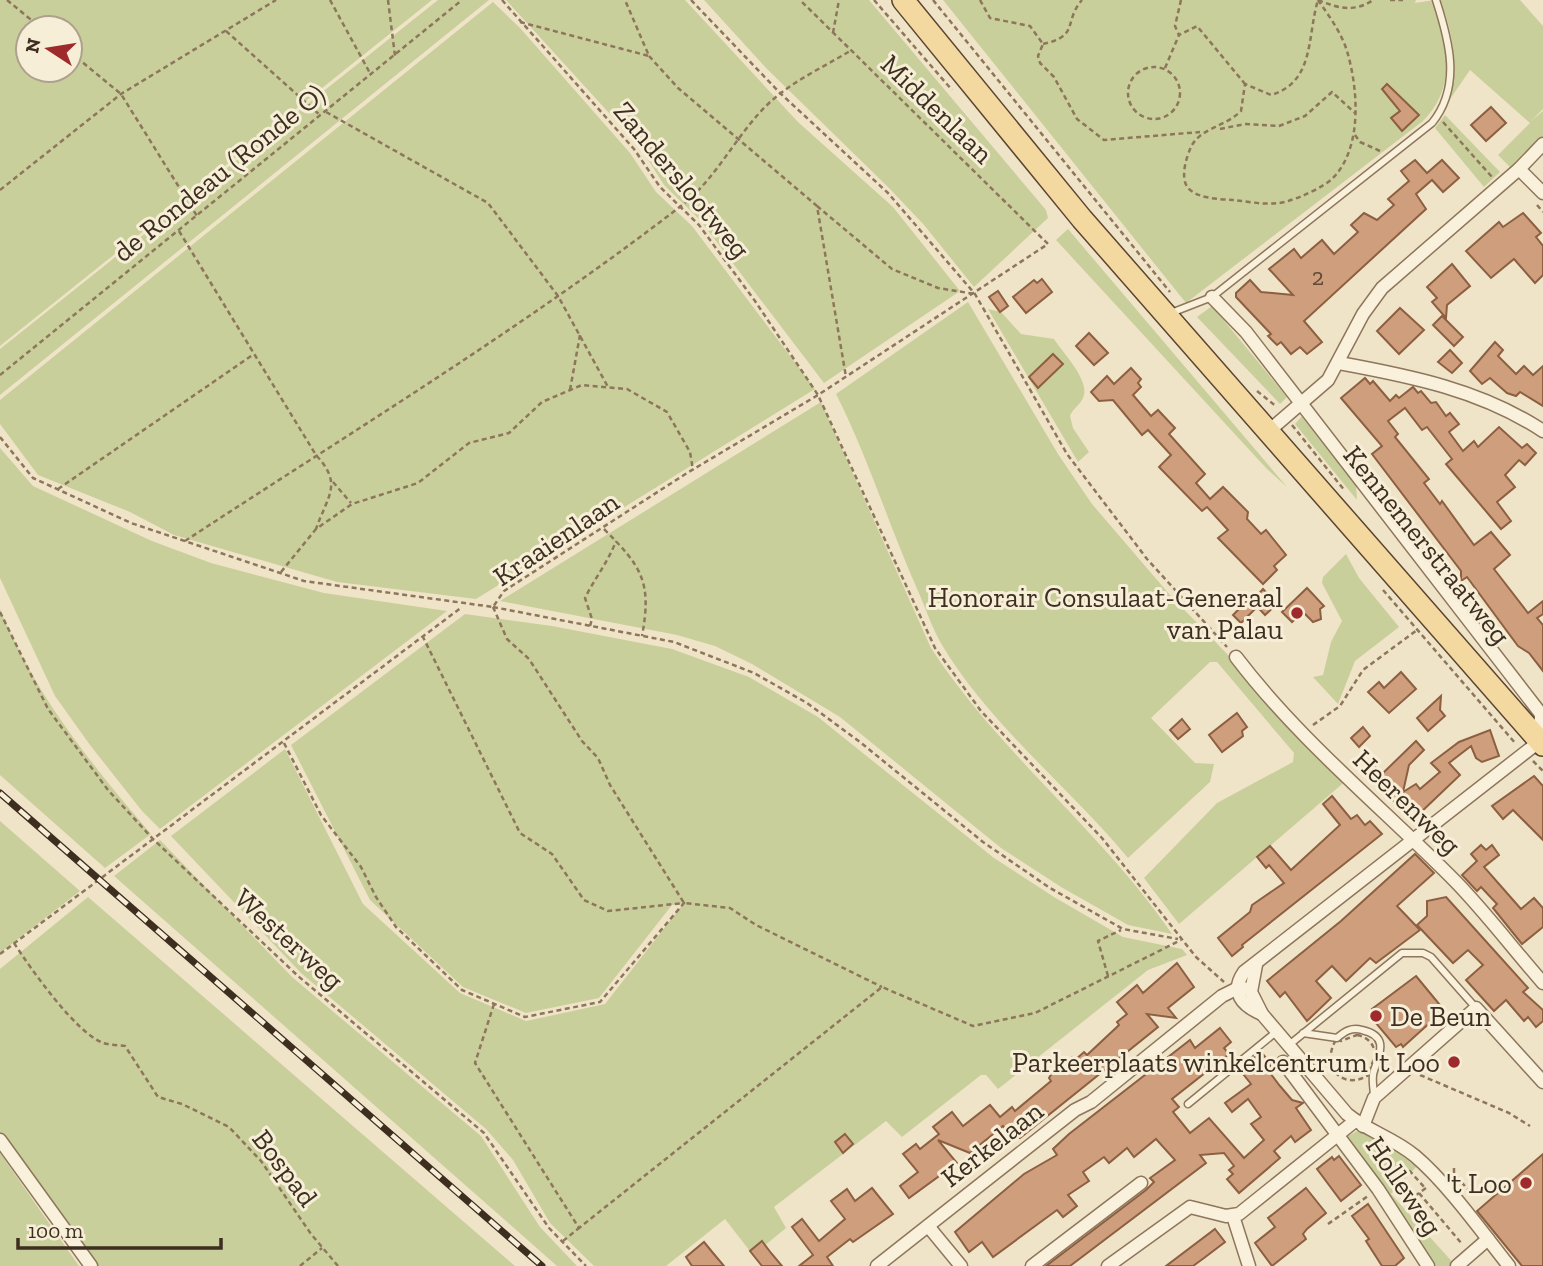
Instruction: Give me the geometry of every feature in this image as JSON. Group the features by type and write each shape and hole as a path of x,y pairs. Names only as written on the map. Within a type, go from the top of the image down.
{"main road":[{"name":"Kennemerstraatweg","path":"903,0 1082,219 1175,312 1278,423 1541,743"}],"street":[{"path":"1278,423 1328,380 1363,314 1382,288 1520,169 1543,144"},
{"path":"1520,169 1543,192"},
{"name":"Kennemerstraatweg","path":"1212,297 1246,332 1541,714"},
{"path":"1339,363 1421,378 1521,416 1543,431"},
{"name":"Heerenweg","path":"1236,657 1266,696 1302,734 1457,884 1543,983"},
{"path":"1541,714 1541,743"},
{"name":"Kerkelaan","path":"877,1266 1239,989 1244,972 1411,840 1541,743"},
{"path":"1239,989 1244,1005 1262,1014 1359,1124 1398,1143 1417,1158 1509,1266"},
{"path":"1359,1124 1374,1098 1476,1008 1543,1082"},
{"name":"Holleweg","path":"1283,1062 1378,1189 1428,1266"},
{"name":"Holleweg","path":"1338,1135 1359,1124"},
{"path":"1108,1266 1190,1207 1233,1216 1239,1214 1338,1135"},
{"path":"0,1140 91,1266"},
{"path":"1032,1266 1141,1183"},
{"path":"1233,1216 1249,1266"},
{"path":"928,1226 961,1266"},
{"path":"1464,1259 1488,1239"}],"lane":[{"path":"1175,312 1212,297 1438,116 1451,74 1450,44 1436,0"},
{"path":"1289,1045 1402,953 1423,953 1431,957 1476,1008"},
{"path":"1303,1033 1337,1038 1351,1030 1367,1031 1373,1035 1381,1050 1380,1060 1373,1072 1374,1098"},
{"path":"1188,1104 1278,1031"}],"path":[{"path":"7,0 24,14"},
{"path":"0,190 121,94 276,0"},
{"path":"330,0 372,75"},
{"path":"388,0 395,57"},
{"name":"de Rondeau (Ronde O)","path":"0,375 462,0"},
{"name":"Zanderslootweg","path":"502,0 634,149 660,187 699,225 755,301 818,395 935,648 981,710 1102,838 1181,940 1239,989"},
{"path":"625,0 649,57 678,88 738,140 892,269 938,289 975,294"},
{"path":"691,0 780,93 888,193 975,294 1067,454 1147,559 1236,657"},
{"name":"Middenlaan","path":"800,0 1048,244"},
{"path":"833,33 839,0"},
{"path":"933,0 1175,312"},
{"path":"980,0 990,18 1030,26 1042,44"},
{"path":"1042,44 1061,40 1082,0"},
{"path":"1179,35 1175,26 1181,0"},
{"path":"1165,68 1179,35 1197,26 1245,83 1271,95 1286,91 1296,81 1310,52 1311,22 1318,0"},
{"path":"1245,83 1241,111 1220,127 1201,132 1186,161 1186,185 1194,193 1257,203 1292,200 1333,178 1354,135 1355,114 1348,52 1340,33 1318,0"},
{"path":"1318,0 1339,9 1361,7 1373,0"},
{"path":"1390,0 1403,0"},
{"path":"519,22 649,57"},
{"path":"226,31 321,116"},
{"path":"1042,44 1038,56 1040,64 1054,77 1077,119 1104,140 1132,135 1201,132 1245,124 1279,126 1305,116 1332,92 1355,114"},
{"path":"185,541 558,296 702,188 738,140 780,93 850,51"},
{"path":"84,64 121,94 197,216"},
{"path":"1148,67 1165,68 1172,73 1180,88 1177,105 1172,112 1157,119 1140,115 1129,102 1129,84 1133,76 1148,67"},
{"path":"326,112 488,203 558,296 608,387"},
{"path":"1438,116 1491,177 1505,182"},
{"path":"1354,135 1360,142 1389,157"},
{"path":"817,206 846,377"},
{"path":"179,231 316,455 331,471 332,482 316,529"},
{"name":"Kraaienlaan","path":"0,954 284,743 463,605 493,607 503,591 693,470 818,395 1048,244"},
{"path":"570,390 580,335"},
{"path":"58,489 254,354"},
{"path":"281,573 316,529 352,504 418,483 469,443 509,433 542,402 582,385 627,389 667,412 690,452 693,470"},
{"name":"Kennemerstraatweg","path":"1251,387 1278,423 1351,499"},
{"path":"0,437 33,478 131,523 304,581 463,605"},
{"path":"332,482 352,504"},
{"path":"604,529 632,558 648,597 642,636"},
{"path":"590,626 592,619 585,597 608,562 616,541"},
{"path":"493,607 674,642 754,673 807,703 860,742 983,842 1050,888 1123,929 1181,940"},
{"path":"493,607 507,639 528,659 582,741 598,758 610,785 684,903"},
{"name":"Westerweg","path":"0,612 48,709 108,790 153,839 298,976 484,1133 549,1228 586,1266"},
{"path":"1302,734 1340,706 1363,670 1417,630"},
{"path":"423,637 520,833 552,854 584,900 608,911 684,903 730,908 756,925 883,987 973,1026 1035,1013 1181,940"},
{"path":"284,743 321,815 361,867 376,897 396,927 462,990 525,1017 600,1002 684,903"},
{"path":"1108,976 1098,941 1123,929"},
{"name":"Bospad","path":"14,943 41,983 79,1024 102,1043 125,1046 158,1097 182,1104 229,1127 261,1161 322,1248 338,1266"},
{"path":"562,1241 883,987"},
{"path":"494,1004 475,1063 579,1228"},
{"path":"1357,1035 1372,1042 1374,1059 1370,1067 1373,1072 1356,1081 1340,1077 1334,1072 1329,1057 1337,1038 1341,1041 1357,1035"},
{"path":"1405,1068 1516,1117 1530,1126"},
{"path":"1328,1224 1408,1169 1425,1188"},
{"path":"1415,1196 1430,1185"},
{"path":"1419,1193 1464,1259"},
{"path":"300,1266 322,1248"}],"green space":[{"path":"0,0 432,0 0,346"},
{"path":"438,0 489,0 0,395 0,349"},
{"path":"506,0 685,0 798,122 893,207 960,291 824,383 700,220 664,185 640,147"},
{"path":"704,0 869,0 1046,210 1048,218 974,287 924,225 766,68"},
{"path":"943,0 1416,0 1415,3 1434,0 1443,32 1445,79 1434,108 1423,121 1186,303"},
{"path":"1440,0 1520,0 1543,26 1543,109 1531,121 1543,111 1543,139 1510,167 1498,155 1530,123 1470,70 1446,105 1452,77 1453,52 1449,27"},
{"path":"493,2 520,28 630,153 656,192 692,226 815,389 476,599 337,582 174,535 130,512 38,475 0,424 0,400"},
{"path":"1445,115 1500,172 1484,187 1435,128"},
{"path":"1068,229 1287,487 1267,469 1056,240"},
{"path":"968,302 1058,454 1092,504 1170,595 1348,779 1179,924 1144,878 1217,803 1293,762 1294,753 1217,662 1210,662 1151,718 1195,763 1214,764 1210,782 1128,858 1006,729 961,674 932,625 836,394"},
{"path":"1212,306 1287,397 1280,404 1197,317"},
{"path":"988,309 1001,312 1021,334 1054,339 1080,376 1083,398 1070,416 1073,428 1089,452 1078,462"},
{"path":"821,402 931,648 987,722 1114,860 1172,934 1128,925 1061,887 1001,848 840,717 752,664 715,646 677,635 500,601"},
{"path":"1302,416 1356,485 1357,500 1295,424"},
{"path":"0,448 33,486 152,541 211,563 324,593 447,611 160,829 142,811 55,696 0,578"},
{"path":"1346,554 1359,578 1399,627 1355,661 1338,704 1313,677 1323,675 1331,642 1342,621 1322,583 1323,577"},
{"path":"0,609 47,700 86,755 151,834 105,868 0,775"},
{"path":"465,614 552,626 672,649 749,677 818,717 994,858 1054,897 1123,937 1182,949 1187,955 1148,970 998,1089 986,1075 981,1075 902,1137 886,1121 774,1207 786,1228 753,1255 725,1219 666,1266 594,1266 550,1223 513,1160 486,1129 301,973 171,836 285,749 363,904 460,993 526,1021 605,1004 683,904 672,905 599,998 526,1013 463,987 370,900 291,745"},
{"path":"0,821 80,891 0,953"},
{"path":"160,840 292,977 481,1136 540,1227 577,1266 557,1266 114,876"},
{"path":"88,897 515,1266 96,1266 0,1134 0,969"},
{"path":"1359,1130 1387,1143 1416,1167 1391,1194 1456,1266 1436,1266 1348,1136"},
{"path":"0,1153 79,1266 0,1266"}],"building":[{"path":"1387,84 1419,115 1402,131 1391,118 1400,111 1382,89"},
{"path":"1491,107 1506,123 1486,141 1471,125"},
{"path":"1415,160 1427,173 1442,160 1459,178 1443,192 1432,180 1416,194 1426,209 1304,321 1322,342 1307,354 1300,347 1291,354 1281,342 1277,345 1268,336 1271,334 1236,297 1236,293 1250,280 1261,292 1293,295 1269,269 1294,249 1301,258 1322,240 1334,254 1358,232 1351,225 1364,213 1377,220 1394,205 1388,199 1409,181 1401,171"},
{"path":"1523,213 1541,233 1536,237 1543,246 1543,275 1535,283 1514,259 1491,278 1466,251 1499,222 1503,227"},
{"path":"1452,264 1470,286 1447,305 1446,318 1432,302 1437,298 1427,287"},
{"path":"1042,279 1052,292 1026,313 1013,297 1034,280 1037,283"},
{"path":"998,291 1008,306 1000,312 989,297"},
{"path":"1400,308 1424,330 1399,354 1377,331"},
{"path":"1442,316 1463,337 1454,346 1433,325"},
{"path":"1089,333 1108,353 1094,365 1076,346"},
{"path":"1495,342 1503,350 1498,356 1516,374 1524,366 1533,375 1543,366 1543,406 1520,392 1516,396 1507,393 1490,378 1482,384 1470,371"},
{"path":"1450,350 1462,363 1452,373 1438,362"},
{"path":"1053,354 1063,364 1038,388 1029,377"},
{"path":"1131,368 1141,379 1138,383 1141,387 1133,395 1151,416 1158,410 1175,428 1169,434 1205,474 1196,483 1210,499 1223,487 1248,512 1247,519 1261,534 1266,530 1286,555 1274,566 1277,570 1263,584 1218,538 1228,530 1207,507 1202,511 1159,467 1171,455 1148,430 1142,435 1113,400 1099,401 1091,392 1107,376 1114,384"},
{"path":"1365,378 1370,384 1373,381 1390,401 1396,395 1399,398 1413,387 1418,393 1421,391 1431,403 1436,402 1446,416 1450,413 1459,424 1449,432 1463,451 1474,441 1478,447 1499,427 1522,448 1527,444 1536,453 1525,465 1519,460 1505,475 1515,487 1497,502 1511,521 1501,529 1446,464 1452,459 1427,427 1422,430 1405,408 1388,421 1398,434 1395,437 1429,479 1424,483 1440,504 1442,501 1474,545 1491,532 1510,555 1494,569 1528,613 1543,601 1543,614 1537,618 1543,625 1543,671 1529,653 1518,646 1467,577 1461,581 1461,571 1372,454 1382,446 1341,398"},
{"path":"1307,588 1324,606 1320,609 1321,619 1313,622 1303,612 1292,622 1282,612"},
{"path":"1263,589 1277,604 1265,615 1252,601"},
{"path":"1248,600 1256,608 1241,623 1233,615"},
{"path":"1401,672 1416,689 1389,713 1368,692 1379,682 1384,688"},
{"path":"1441,696 1440,710 1445,716 1428,731 1417,718"},
{"path":"1237,713 1247,727 1242,731 1243,736 1222,752 1209,735"},
{"path":"1182,719 1190,729 1178,739 1170,730"},
{"path":"1363,727 1370,736 1359,747 1351,738"},
{"path":"1490,730 1499,756 1482,762 1476,758 1471,746 1449,763 1460,775 1419,814 1411,806 1405,812 1362,770 1371,762 1382,774 1416,741 1424,750 1409,765 1403,792 1416,784 1420,789 1440,772 1431,763 1459,742"},
{"path":"1534,776 1543,786 1543,840 1513,810 1503,819 1492,806"},
{"path":"1332,796 1351,819 1357,815 1365,825 1370,821 1382,834 1242,945 1232,956 1218,938 1250,912 1252,905 1284,883 1269,865 1266,868 1257,857 1270,846 1291,870 1340,825 1323,804"},
{"path":"1481,845 1486,850 1492,845 1499,855 1484,867 1521,909 1534,898 1543,908 1543,927 1522,944 1493,908 1497,904 1481,887 1477,891 1462,875 1477,861 1471,854"},
{"path":"1415,854 1434,873 1397,906 1420,930 1376,963 1370,958 1346,981 1332,966 1316,981 1331,998 1307,1021 1285,992 1280,997 1267,981 1341,921"},
{"path":"1446,897 1528,988 1523,992 1543,1010 1543,1021 1536,1027 1528,1017 1524,1021 1506,1000 1494,1011 1466,980 1483,965 1468,950 1453,963 1417,925 1427,916 1427,901"},
{"path":"1177,963 1194,987 1168,1008 1176,1018 1147,1014 1158,1027 1020,1138 1012,1138 1003,1126 970,1153 938,1140 957,1163 909,1198 900,1186 918,1172 903,1154 916,1144 920,1149 939,1134 933,1127 952,1112 963,1126 990,1105 1000,1117 1012,1107 1015,1111 1051,1081 1049,1078 1052,1073 1072,1057 1075,1060 1084,1052 1087,1055 1119,1025 1117,1022 1127,1014 1117,1002 1137,985 1143,993"},
{"path":"1416,976 1444,1010 1403,1047 1401,1044 1396,1047 1370,1016 1374,1012 1372,1009"},
{"path":"1220,1028 1231,1042 1224,1048 1229,1054 1172,1099 1179,1107 1173,1112 1190,1133 1209,1118 1244,1158 1264,1140 1251,1124 1261,1117 1248,1099 1232,1112 1225,1103 1251,1084 1239,1069 1261,1052 1272,1065 1267,1069 1280,1086 1292,1100 1303,1103 1296,1108 1311,1130 1295,1142 1291,1136 1274,1151 1280,1158 1239,1193 1227,1179 1233,1174 1229,1170 1234,1166 1224,1153 1200,1155 1206,1163 1070,1266 1046,1266 1146,1190 1154,1182 1150,1178 1175,1160 1156,1139 1134,1157 1127,1148 1109,1163 1104,1157 1083,1172 1089,1181 1068,1195 1077,1206 1063,1217 1057,1210 993,1257 982,1242 969,1252 955,1232 1024,1174 1057,1155 1053,1149 1069,1134 1190,1040 1195,1048"},
{"path":"845,1134 853,1144 843,1153 835,1142"},
{"name":"'t Loo","path":"1543,1154 1543,1266 1522,1266 1477,1211"},
{"path":"1339,1156 1361,1185 1341,1201 1317,1169 1332,1157 1334,1160"},
{"path":"872,1188 893,1214 853,1242 850,1239 827,1257 833,1266 799,1266 813,1255 792,1227 802,1219 819,1241 845,1219 831,1201 847,1189 855,1201"},
{"path":"1306,1188 1326,1213 1303,1234 1306,1239 1272,1266 1255,1243 1275,1227 1268,1218"},
{"path":"1368,1204 1404,1258 1395,1266 1382,1266 1366,1241 1369,1239 1352,1216"},
{"path":"1215,1229 1225,1242 1204,1258 1193,1266 1166,1266"},
{"path":"762,1241 782,1266 762,1266 750,1251"},
{"path":"704,1242 724,1266 692,1266 686,1257"}],"railway":[{"path":"0,793 542,1266"}],"place":[{"name":"Honorair Consulaat-Generaal van Palau","path":"1297,613"},
{"name":"De Beun","path":"1376,1016"},
{"name":"Parkeerplaats winkelcentrum 't Loo","path":"1454,1062"},
{"name":"'t Loo","path":"1526,1183"}]}
